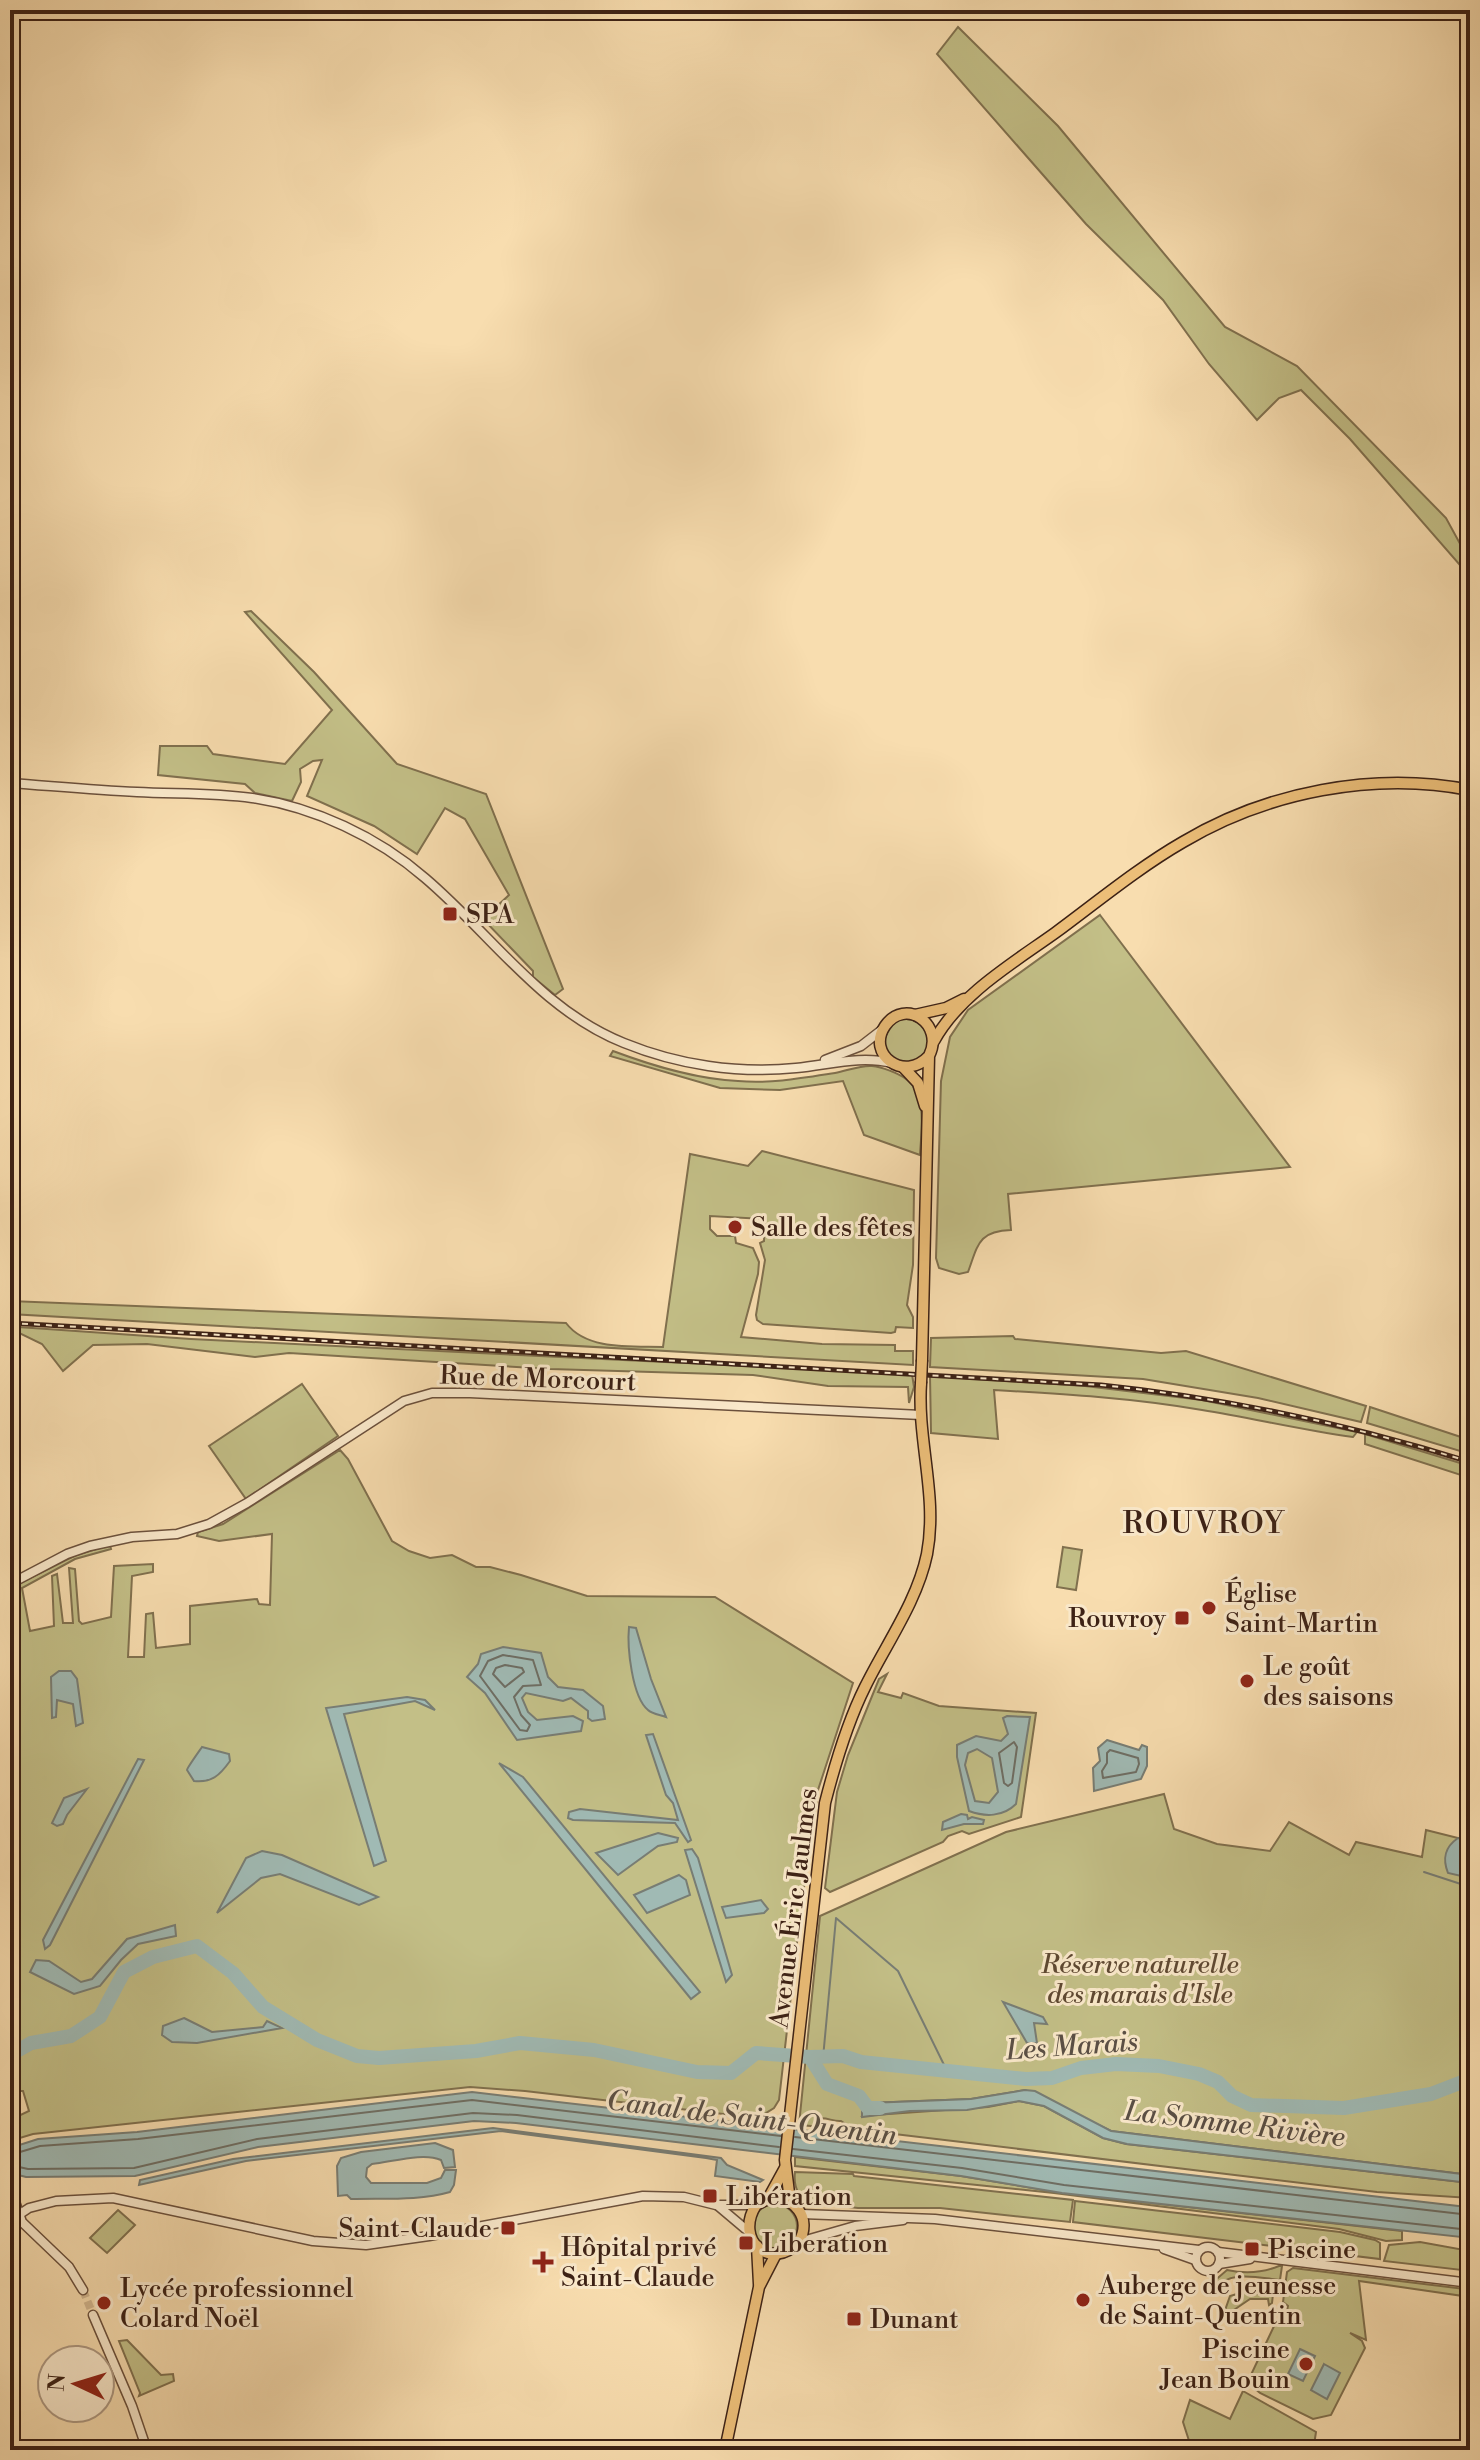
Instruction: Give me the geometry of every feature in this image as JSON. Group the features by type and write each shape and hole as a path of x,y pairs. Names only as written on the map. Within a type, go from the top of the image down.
{"main road":[{"path":"927,1129 929,1056 934,1041 952,1015 976,992 1152,862 1209,828 1276,802 1333,788 1409,784 1470,790"},
{"path":"927,1129 924,1096 913,1075 885,1055 881,1045 883,1028 896,1016 946,1008 976,992"},
{"path":"914,1015 928,1025 934,1041"},
{"path":"898,1065 918,1065 929,1056"},
{"name":"Avenue Éric Jaulmes","path":"785,2164 818,1847 827,1792 863,1690 907,1608 927,1555 931,1501 921,1415 921,1383 927,1129"},
{"path":"768,2199 785,2164"},
{"path":"757,2246 776,2254 793,2249 804,2229 802,2214 790,2201 785,2164"},
{"path":"725,2450 759,2287 757,2246 749,2232 750,2216 756,2205 768,2199 790,2201"},
{"path":"759,2287 776,2254"}],"street":[{"path":"10,783 229,795 314,814 375,842 406,863 427,879 542,992 594,1029 631,1046 698,1064 737,1069 795,1068 863,1058 898,1065"},
{"path":"795,1068 842,1055 866,1043 883,1028"},
{"name":"Rue de Morcourt","path":"10,1584 67,1554 90,1546 132,1537 192,1531 209,1524 238,1509 394,1407 432,1393 921,1415"},
{"path":"10,2187 15,2214 69,2267 83,2290"},
{"path":"15,2214 56,2201 113,2198 313,2241 358,2245 429,2236 588,2205 661,2195 716,2205 756,2205"},
{"path":"716,2205 749,2232"},
{"path":"802,2214 982,2223 1199,2250 1211,2247 1218,2252 1470,2283"},
{"path":"799,2242 855,2226 916,2218"},
{"path":"1144,2242 1195,2260"},
{"path":"1199,2250 1195,2260 1197,2266 1207,2272 1216,2269 1219,2264 1218,2252"},
{"path":"1219,2264 1263,2257"},
{"path":"93,2315 132,2406 147,2450"}],"green space":[{"path":"958,27 1058,126 1225,327 1297,366 1446,518 1470,562 1470,585 1460,565 1350,439 1301,390 1279,398 1257,420 1209,364 1163,300 1086,224 937,54"},
{"path":"251,611 314,672 397,764 486,794 563,989 555,995 533,977 533,971 483,919 509,895 465,819 445,808 417,854 374,826 307,796 322,760 313,761 300,769 301,782 292,801 255,793 245,784 158,775 160,746 207,746 213,754 285,764 332,710 245,612"},
{"path":"1100,915 1290,1167 1008,1194 1011,1230 992,1233 981,1241 968,1272 959,1274 939,1268 936,1258 941,1081 950,1037 968,1010"},
{"path":"906,1019 921,1026 928,1041 921,1056 906,1063 891,1056 884,1041 891,1026"},
{"path":"613,1051 674,1071 738,1081 786,1080 867,1066 885,1069 906,1079 918,1094 922,1114 920,1155 864,1135 843,1081 780,1090 720,1088 610,1056"},
{"path":"762,1151 914,1190 913,1265 907,1305 913,1317 913,1328 896,1327 895,1332 891,1333 763,1324 756,1315 765,1260 760,1243 764,1241 765,1219 710,1216 710,1229 717,1236 735,1236 736,1243 753,1248 759,1262 741,1337 822,1344 895,1345 895,1351 913,1351 913,1365 10,1314 10,1301 566,1323 575,1332 598,1343 663,1347 690,1154 748,1166"},
{"path":"18,1327 191,1339 912,1374 914,1387 909,1403 908,1387 828,1386 753,1375 550,1369 289,1353 255,1357 147,1344 93,1345 63,1371 42,1344 17,1332"},
{"path":"1013,1336 1015,1339 1161,1353 1186,1351 1366,1406 1361,1422 1258,1398 1143,1379 930,1367 931,1338"},
{"path":"930,1376 1085,1386 1202,1400 1357,1432 1353,1437 1150,1402 994,1390 998,1439 931,1433"},
{"path":"302,1384 338,1436 246,1499 209,1446"},
{"path":"1370,1407 1470,1440 1470,1454 1367,1423"},
{"path":"1365,1434 1470,1466 1470,1478 1365,1444"},
{"path":"340,1450 348,1459 392,1541 409,1551 430,1558 452,1555 476,1567 490,1567 521,1575 587,1596 715,1597 853,1683 818,1790 779,2100 774,2108 758,2118 470,2087 33,2134 10,2141 10,2120 29,2111 23,2091 10,2091 10,1588 76,1555 110,1545 111,1549 75,1559 22,1588 30,1631 54,1626 52,1576 57,1574 63,1623 73,1623 69,1568 75,1569 79,1621 82,1624 111,1617 114,1566 153,1564 153,1572 132,1576 128,1657 144,1657 146,1614 153,1613 156,1648 190,1644 190,1606 257,1599 259,1604 270,1605 272,1534 219,1541 197,1536 198,1532 223,1524"},
{"path":"1063,1547 1082,1550 1076,1590 1057,1587"},
{"path":"887,1674 878,1692 901,1698 903,1693 939,1706 1036,1713 1021,1817 969,1834 962,1831 948,1836 943,1842 830,1892 825,1888 837,1792 848,1755 879,1679"},
{"name":"Réserve naturelle des marais d'Isle","path":"1164,1794 1174,1829 1217,1844 1270,1851 1289,1822 1349,1855 1356,1842 1422,1857 1426,1830 1470,1841 1470,2175 1111,2131 1025,2090 971,2099 868,2103 862,2116 988,2107 1019,2101 1044,2106 1103,2138 1126,2144 1470,2183 1470,2198 1377,2192 886,2133 850,2127 841,2121 823,2118 817,2119 836,2128 799,2125 820,1916 1006,1832"},
{"path":"795,2157 961,2176 1062,2193 1402,2231 1402,2240 1386,2241 1339,2229 1054,2193 795,2166"},
{"path":"795,2172 853,2174 1073,2200 1070,2222 940,2208 858,2208 839,2206 824,2200 814,2205 798,2193"},
{"path":"1075,2201 1340,2232 1380,2243 1380,2259 1073,2222"},
{"path":"775,2204 790,2211 797,2226 790,2241 775,2248 760,2241 753,2226 760,2211"},
{"path":"118,2210 135,2225 107,2253 90,2238"},
{"path":"1420,2242 1470,2251 1470,2271 1384,2261 1389,2245"},
{"path":"1282,2266 1280,2280 1242,2276 1225,2280 1211,2293 1212,2283 1227,2270 1253,2272"},
{"name":"Piscine Jean Bouin","path":"1293,2268 1465,2289 1470,2290 1470,2297 1359,2281 1366,2340 1350,2333 1362,2341 1365,2348 1331,2415 1313,2419 1260,2393 1253,2387 1254,2381 1249,2379 1275,2324 1285,2321 1288,2306 1283,2302 1287,2272"},
{"path":"1269,2290 1273,2294 1269,2305 1268,2299 1250,2299 1228,2314 1227,2318 1221,2315 1230,2296 1243,2292 1268,2295"},
{"path":"127,2340 161,2375 173,2374 174,2381 139,2396 119,2341"},
{"path":"1243,2391 1316,2432 1314,2445 1309,2450 1192,2450 1183,2422 1190,2400 1230,2419"}],"water":[{"path":"629,1627 636,1628 666,1717 648,1710 638,1694 630,1659"},
{"path":"503,1647 541,1653 548,1677 558,1687 583,1690 603,1706 605,1719 592,1721 588,1718 588,1711 571,1698 563,1701 526,1693 522,1698 528,1712 537,1720 573,1716 583,1721 581,1731 517,1740 485,1693 467,1677 478,1664 481,1654"},
{"path":"59,1671 71,1671 77,1679 83,1723 76,1726 73,1704 57,1700 56,1717 52,1718 51,1677"},
{"path":"407,1697 425,1700 435,1710 415,1701 344,1714 386,1861 374,1866 326,1708"},
{"path":"1030,1717 1016,1804 994,1815 969,1811 957,1745 976,1736 1001,1741 1008,1734 1003,1718","holes":["977,1749 992,1758 998,1792 989,1803 975,1801 965,1765 968,1753"]},
{"path":"653,1734 691,1840 688,1842 675,1823 568,1818 569,1812 580,1809 678,1820 673,1803 666,1795 646,1735"},
{"path":"1107,1740 1139,1750 1142,1745 1147,1747 1147,1766 1141,1779 1094,1791 1093,1768 1100,1761 1098,1748"},
{"path":"202,1747 229,1754 230,1761 215,1777 194,1781 187,1770"},
{"path":"138,1759 144,1760 50,1945 45,1949 43,1940"},
{"path":"499,1763 523,1777 700,1992 691,1999"},
{"path":"87,1789 63,1824 57,1826 52,1823 64,1798"},
{"path":"961,1814 967,1815 968,1819 984,1820 983,1824 964,1824 942,1830 943,1822"},
{"path":"658,1833 678,1838 677,1842 658,1846 618,1875 596,1853"},
{"path":"1458,1838 1470,1841 1470,1878 1448,1873 1446,1868 1448,1849"},
{"path":"692,1849 698,1858 732,1975 726,1982 685,1850"},
{"path":"262,1851 282,1855 378,1897 359,1905 280,1874 261,1878 217,1913 246,1858"},
{"path":"679,1875 686,1880 690,1895 647,1913 634,1895"},
{"path":"761,1900 768,1909 764,1913 726,1918 722,1907"},
{"path":"175,1925 176,1936 138,1944 100,1986 74,1994 30,1972 36,1960 49,1961 81,1982 92,1979 127,1939"},
{"path":"1003,2002 1043,2017 1047,2024 1034,2023 1037,2043 1027,2043"},
{"path":"184,2018 212,2032 263,2027 267,2021 282,2028 197,2043 172,2042 162,2035 163,2026"},
{"path":"1035,2091 1111,2131 1470,2175 1470,2183 1127,2144 1103,2138 1044,2106 1019,2101 967,2110 910,2111 862,2117 862,2107 868,2103 971,2099"},
{"path":"472,2092 1467,2207 1470,2208 1470,2238 1062,2193 961,2176 516,2123 474,2121 258,2147 135,2176 26,2177 10,2173 10,2148 38,2139 137,2132"},
{"path":"493,2128 721,2158 727,2165 763,2180 715,2176 717,2160 501,2131 246,2161 139,2185 140,2180 233,2159"},
{"path":"435,2143 453,2150 455,2167 444,2168 441,2160 434,2158 407,2158 372,2164 367,2168 366,2177 371,2183 427,2183 441,2178 445,2170 456,2170 450,2192 401,2198 351,2199 347,2195 338,2196 337,2166 341,2158 361,2152"},
{"path":"1300,2349 1315,2356 1303,2381 1288,2374"},
{"path":"1324,2364 1340,2373 1327,2399 1311,2390"}],"waterway":[{"name":"Les Marais","path":"1424,1872 1470,1887"},
{"path":"823,2058 836,1918 898,1971 948,2073"},
{"name":"La Somme Rivière","path":"10,2055 31,2043 71,2036 100,2017 124,1972 153,1957 197,1946 233,1973 263,2007 317,2040 357,2056 379,2058 476,2051 520,2043 594,2050 697,2072 731,2073 756,2053 810,2057 827,2084 859,2096 868,2108 880,2108"},
{"name":"Les Marais","path":"810,2057 843,2056 861,2062 1026,2079 1052,2078 1081,2068 1116,2064 1159,2066 1199,2074 1218,2082 1232,2096 1251,2105 1344,2108 1431,2094 1470,2079"}],"tunnel":[{"path":"83,2290 93,2315"}],"railway":[{"path":"10,1323 1101,1385 1195,1397 1287,1414 1470,1462"}],"place":[{"name":"SPA","path":"450,914"},
{"name":"Salle des fêtes","path":"735,1227"},
{"name":"Église Saint-Martin","path":"1209,1608"},
{"name":"Rouvroy","path":"1182,1618"},
{"name":"Le goût des saisons","path":"1247,1681"},
{"name":"Libération","path":"710,2196"},
{"name":"Saint-Claude","path":"508,2228"},
{"name":"Liberation","path":"746,2243"},
{"name":"Piscine","path":"1252,2249"},
{"name":"Hôpital privé Saint-Claude","path":"543,2262"},
{"name":"Auberge de jeunesse de Saint-Quentin","path":"1083,2300"},
{"name":"Lycée professionnel Colard Noël","path":"104,2303"},
{"name":"Dunant","path":"854,2319"},
{"name":"Piscine Jean Bouin","path":"1306,2364"}],"district":[{"name":"ROUVROY","path":"1204,1523"}],"water label":[{"name":"Canal de Saint-Quentin","path":"752,2117"}]}
